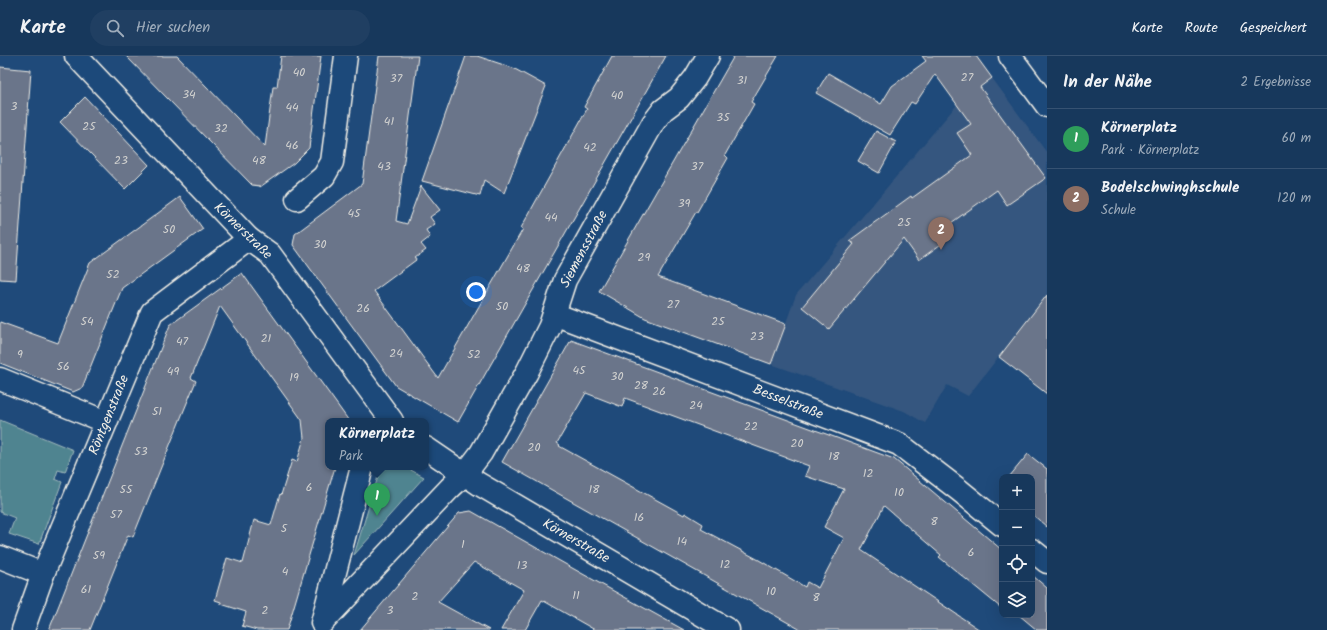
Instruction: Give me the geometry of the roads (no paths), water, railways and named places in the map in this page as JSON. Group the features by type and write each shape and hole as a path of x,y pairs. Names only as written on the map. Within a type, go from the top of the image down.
{"street":[{"name":"Körnerstraße","path":"76,56 249,239 270,254 322,324 383,417"},
{"path":"297,199 324,176 332,162 346,56"},
{"name":"Siemensstraße","path":"321,627 450,488 465,474 481,453 527,372 550,326 565,280 653,123 664,110 679,98 695,78 708,56"},
{"path":"1010,56 1047,106"},
{"name":"Röntgenstraße","path":"23,630 43,574 152,312 249,239"},
{"name":"Besselstraße","path":"554,314 899,444 999,523"},
{"path":"0,380 106,422"},
{"name":"Körnerstraße","path":"429,450 465,474 728,630"},
{"path":"321,627 361,470"},
{"path":"1035,552 1047,562"},
{"path":"0,557 43,574"}],"place":[{"name":"Bodelschwinghschule","path":"941,250"},
{"name":"Körnerplatz","path":"377,516"}]}
